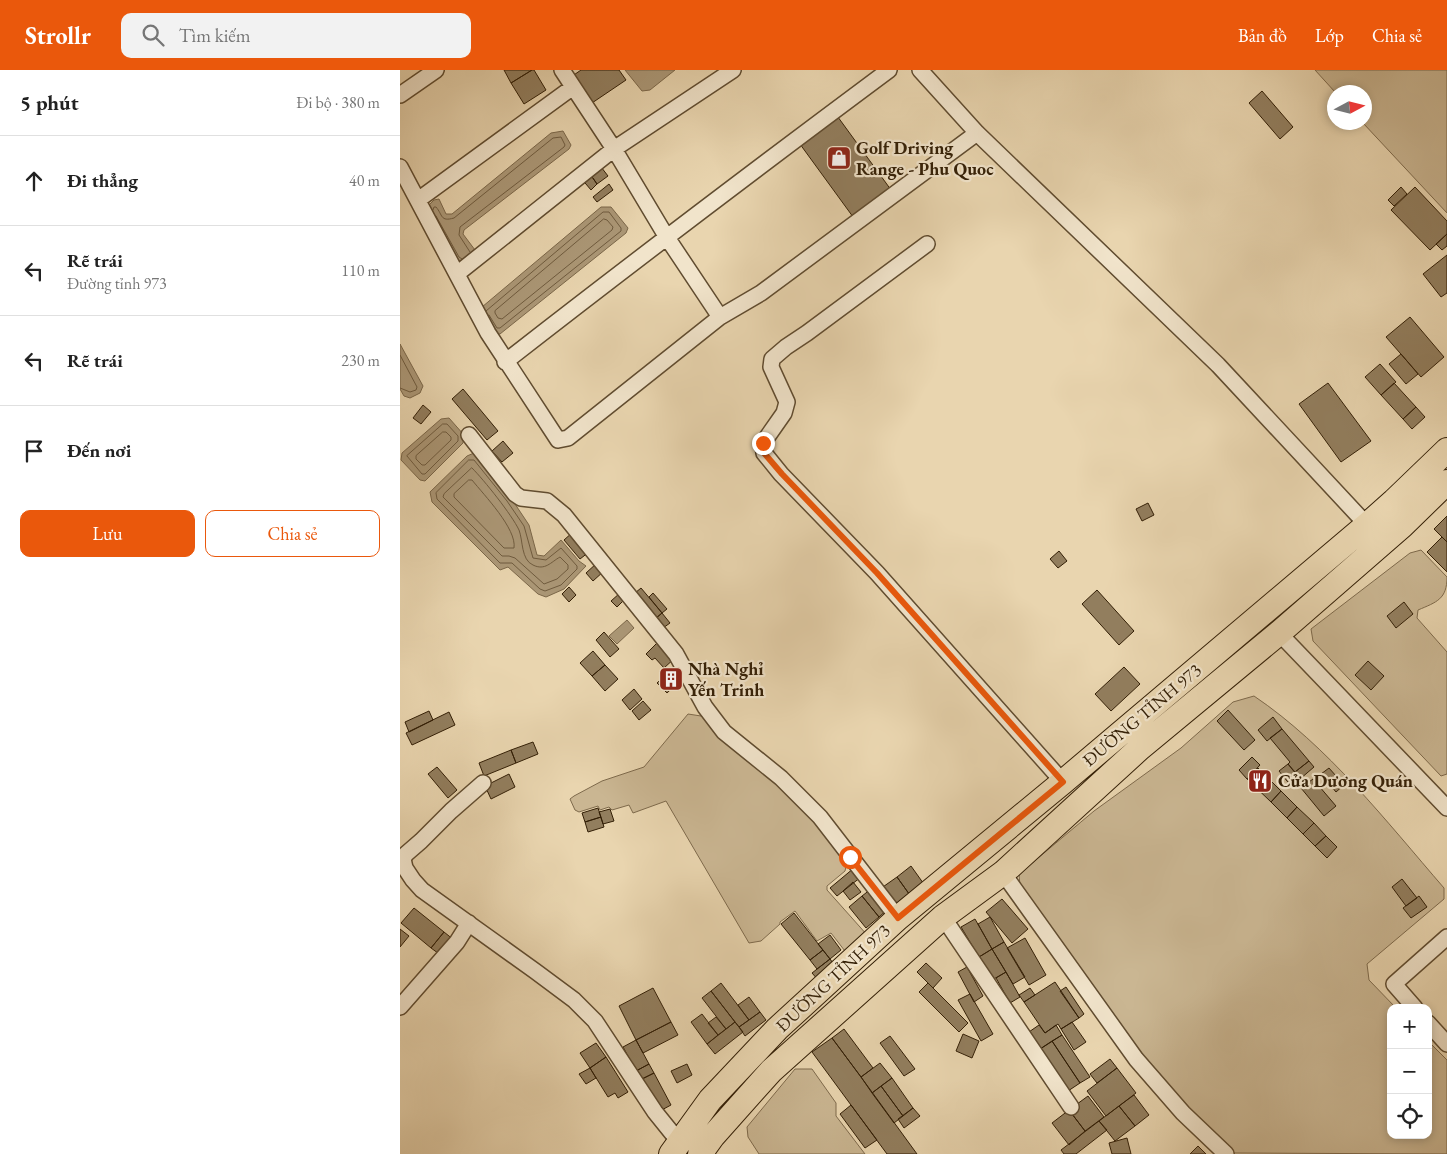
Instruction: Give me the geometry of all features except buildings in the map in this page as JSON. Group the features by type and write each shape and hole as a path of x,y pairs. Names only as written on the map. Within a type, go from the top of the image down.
{"main road":[{"name":"ĐƯỜNG TỈNH 973","path":"693,1151 710,1100 777,1028 898,918 1063,782 1367,525 1447,450"},
{"name":"ĐƯỜNG TỈNH 973","path":"693,1151 713,1136 770,1071 943,917 1003,873 1140,748 1279,633 1402,526 1447,482"}],"street":[{"path":"400,95 436,70"},
{"path":"562,70 614,149 666,236 720,317"},
{"path":"457,274 614,149 733,70"},
{"path":"505,362 666,236 889,70"},
{"path":"920,70 977,133 1218,365 1367,525"},
{"path":"418,200 573,86"},
{"path":"400,167 505,362 558,440 563,440 590,421 720,317 761,293 977,133"},
{"path":"926,244 772,359 771,367 787,402 784,413 763,443 764,453 877,573 1063,782"},
{"path":"469,435 515,494 521,498 547,501 564,515 676,654 705,707 724,732 781,778 820,817 898,918"},
{"path":"1279,633 1447,808"},
{"path":"483,783 450,811 406,854 403,858 405,868 422,890 574,1000 595,1021 655,1112 693,1151"},
{"path":"1003,873 1136,1059 1183,1113 1226,1154"},
{"path":"943,917 1071,1106"},
{"path":"400,1006 457,942 469,924"},
{"path":"1412,1004 1394,984 1447,937"},
{"path":"1432,1027 1447,1044"}],"shaded area":[{"path":"1315,70 1447,70 1447,213 1370,130 1372,130 1372,85 1329,85"},
{"path":"1421,550 1447,577 1447,584 1443,595 1436,602 1418,610 1417,618 1447,652 1447,774 1441,776 1313,641 1311,629 1410,553"},
{"path":"1254,696 1307,738 1378,811 1444,888 1444,899 1367,964 1369,980 1392,1004 1387,1004 1387,1139 1432,1139 1432,1045 1447,1060 1447,1154 1232,1153 1213,1136 1141,1055 1020,886 1019,874 1094,811 1181,748 1233,702"},
{"path":"688,714 701,716 751,760 807,814 847,862 845,871 827,886 827,890 868,936 848,955 831,933 817,941 795,911 780,922 761,941 749,943 666,801 633,813 629,805 612,810 609,807 600,810 598,806 579,812 575,810 570,799 574,796 602,781 644,767"},
{"path":"795,1069 812,1069 836,1103 836,1116 865,1154 759,1154 748,1137 747,1127"}],"water":[{"path":"625,70 675,70 650,90 642,91"},
{"path":"563,131 571,145 569,149 464,230 463,234 478,254 466,265 456,263 426,208 434,200 439,199 446,214 452,214 551,133"},
{"path":"601,207 611,207 628,228 626,233 500,334 495,334 482,307"},
{"path":"400,344 423,386 420,393 410,398 404,396 400,389"},
{"path":"449,418 464,435 463,443 425,481 420,480 401,460 402,453 441,419"},
{"path":"474,453 511,498 529,525 537,555 544,556 561,540 579,561 586,566 564,589 546,597 538,594 508,567 500,570 432,502 430,492 467,456"},
{"path":"627,620 634,628 617,644 609,636"}],"place":[{"name":"Golf Driving Range - Phu Quoc","path":"839,158"},
{"name":"Nhà Nghỉ Yến Trinh","path":"671,679"},
{"name":"Cửa Dương Quán","path":"1260,781"}],"route":[{"path":"763,443 764,453 782,474 877,573 1063,782 898,918 850,857"}]}
